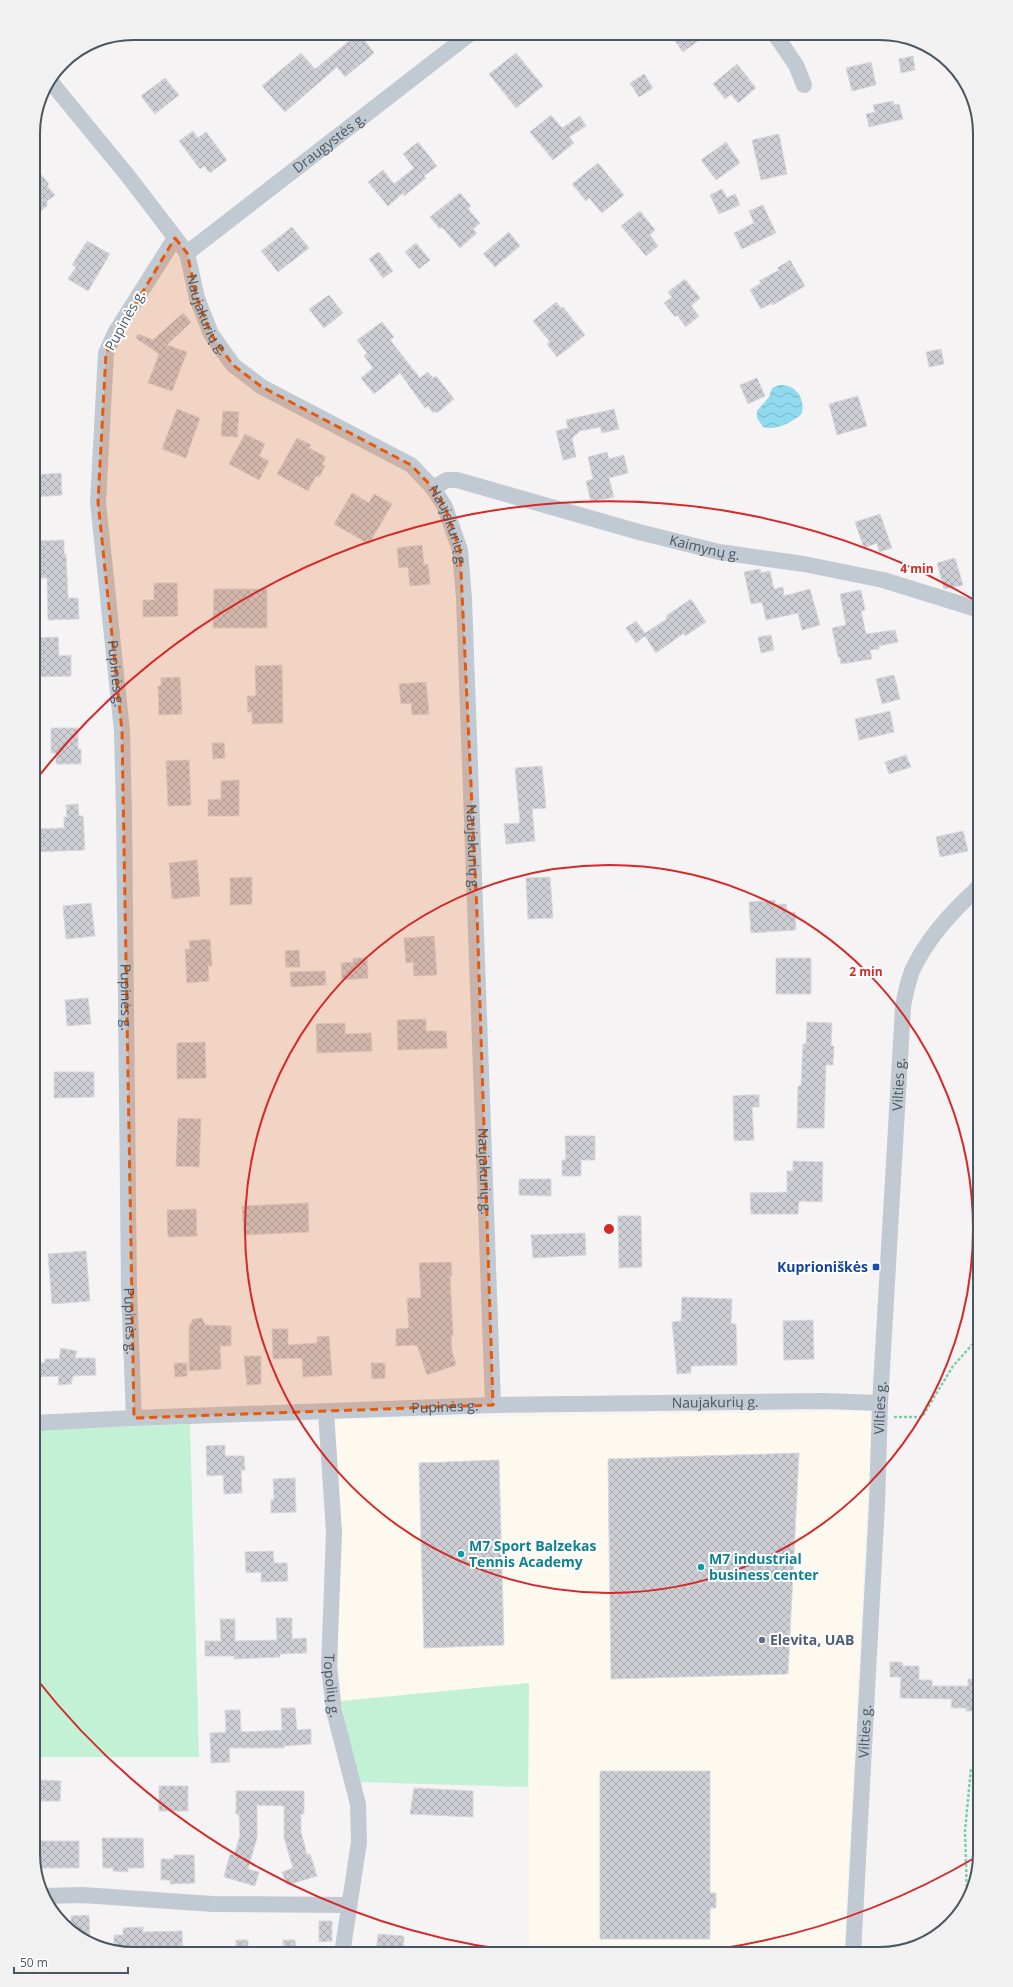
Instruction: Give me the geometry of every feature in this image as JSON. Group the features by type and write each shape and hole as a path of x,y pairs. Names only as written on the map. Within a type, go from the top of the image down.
{"street":[{"name":"Draugystės g.","path":"187,253 462,40"},
{"path":"779,40 796,65 804,85"},
{"name":"Naujakurių g.","path":"54,85 128,176 187,253 197,298 211,334 233,365 262,387 411,465 433,488 445,507 460,550 464,599 493,1405 809,1402 880,1410"},
{"name":"Pupinės g.","path":"175,238 115,333 106,353 98,502 122,739 125,828 129,1288 134,1418 493,1405"},
{"name":"Kaimynų g.","path":"433,488 447,480 457,480 638,532 719,552 804,564 883,580 973,608"},
{"name":"Vilties g.","path":"853,1947 877,1504 880,1410 903,1007 912,972 921,953 945,921 973,893"},
{"name":"Topolių g.","path":"326,1412 334,1532 329,1667 334,1711 358,1804 359,1842 343,1947"},
{"path":"40,1423 134,1418"},
{"path":"50,1896 82,1895 213,1904 349,1905"}],"path":[{"path":"880,1410 922,1418 953,1366 973,1344"},
{"path":"967,1887 965,1831 971,1768"}],"highlighted area":[{"path":"175,238 187,253 197,298 211,334 233,365 262,387 411,465 433,488 445,507 460,550 477,913 493,1405 134,1418 122,731 98,502 106,353"}],"shaded area":[{"path":"872,1411 844,1947 530,1947 529,1683 341,1701 337,1636 334,1419"}],"green space":[{"path":"190,1424 199,1757 40,1757 40,1430"},
{"path":"529,1683 528,1787 359,1782 349,1746 341,1701"}],"water":[{"path":"779,385 785,385 795,389 801,397 803,407 802,413 794,420 779,427 763,427 757,418 757,411 769,397 772,388"}],"building":[{"path":"350,40 364,40 374,53 345,77 337,67 285,112 262,86 301,53 315,69"},
{"path":"674,40 699,40 683,52"},
{"path":"516,53 543,86 516,108 489,74"},
{"path":"913,56 915,70 901,73 899,59"},
{"path":"871,62 876,85 852,91 846,68"},
{"path":"737,64 756,88 738,103 731,94 725,99 713,84"},
{"path":"644,74 653,88 639,97 630,83"},
{"path":"165,78 179,95 155,114 141,96"},
{"path":"893,101 894,105 899,104 903,119 869,127 866,114 875,112 873,105"},
{"path":"551,115 562,128 580,116 586,126 569,137 574,143 553,160 530,132"},
{"path":"193,131 198,138 206,132 227,160 210,173 204,166 200,169 179,141"},
{"path":"779,134 787,174 761,180 752,140"},
{"path":"418,142 437,166 424,176 426,178 404,196 403,193 388,206 368,182 383,170 394,184 414,168 403,154"},
{"path":"726,142 740,163 716,180 701,160"},
{"path":"598,163 624,195 602,213 589,198 586,201 572,184"},
{"path":"40,173 49,184 47,186 55,195 47,201 47,206 40,212"},
{"path":"722,189 727,198 735,194 740,205 719,214 710,195"},
{"path":"460,193 471,206 468,209 480,223 473,229 477,233 460,248 442,227 440,229 430,217"},
{"path":"763,205 776,233 742,249 734,233 754,223 749,211"},
{"path":"640,211 655,230 650,235 658,246 646,256 621,226"},
{"path":"292,227 309,248 278,272 261,251"},
{"path":"509,232 520,246 495,267 483,254"},
{"path":"87,241 110,254 88,291 68,279 76,267 72,265"},
{"path":"416,243 430,260 419,269 405,252"},
{"path":"379,252 393,271 383,278 369,259"},
{"path":"790,260 805,286 773,305 772,303 761,309 750,290 761,283 759,281 779,270 777,268"},
{"path":"685,279 700,298 691,306 699,316 686,327 677,315 675,317 664,303 672,297 668,292"},
{"path":"329,295 343,313 324,328 309,309"},
{"path":"556,302 561,308 563,307 585,335 557,357 547,344 550,342 533,321"},
{"path":"183,313 191,322 167,345 187,352 172,391 148,383 159,354 136,338 138,334 153,340"},
{"path":"382,322 394,337 390,340 420,378 428,372 433,378 436,376 454,399 437,413 435,411 433,413 428,406 425,408 400,373 374,394 361,378 373,368 364,356 367,353 357,340"},
{"path":"941,349 944,364 929,367 926,352"},
{"path":"757,378 765,396 748,404 740,385"},
{"path":"858,396 867,426 837,435 829,404"},
{"path":"177,409 200,418 186,458 162,449"},
{"path":"614,409 619,429 602,433 600,427 580,431 572,438 576,457 563,460 556,431 568,428 566,420"},
{"path":"223,411 239,412 237,437 221,436"},
{"path":"245,434 265,444 259,456 269,461 259,480 229,464"},
{"path":"297,438 311,445 309,448 326,457 322,464 325,466 319,477 316,476 308,491 277,474"},
{"path":"607,452 609,459 624,455 628,473 609,478 614,497 591,502 586,481 593,479 588,457"},
{"path":"61,473 62,495 40,497 40,475"},
{"path":"352,493 369,503 374,494 392,504 369,544 334,524"},
{"path":"880,514 892,548 879,552 877,543 864,548 855,522"},
{"path":"64,540 68,598 78,598 79,619 48,620 47,578 40,578 40,541"},
{"path":"422,545 424,565 428,564 430,584 410,586 408,567 399,568 397,548"},
{"path":"955,558 963,585 944,589 937,563"},
{"path":"760,569 761,573 770,571 774,589 783,587 784,596 810,589 820,625 802,630 798,613 766,620 762,602 751,604 744,572"},
{"path":"154,583 177,583 178,616 143,617 143,600 154,600"},
{"path":"214,589 267,589 267,628 213,628"},
{"path":"861,590 865,610 861,611 866,634 895,630 898,642 879,646 879,649 870,650 872,659 841,664 840,657 838,657 832,628 846,625 840,594"},
{"path":"691,599 706,622 685,636 684,633 656,653 645,636 636,643 626,628 636,621 645,633 667,619 666,616"},
{"path":"771,635 774,650 761,653 758,637"},
{"path":"58,637 59,656 71,655 71,676 40,677 40,638"},
{"path":"282,665 283,723 252,724 252,712 248,712 247,696 256,696 255,666"},
{"path":"894,675 900,699 882,704 876,679"},
{"path":"180,677 182,714 159,715 158,686 161,686 161,678"},
{"path":"426,682 429,714 412,715 411,703 401,704 399,684"},
{"path":"890,711 894,732 859,740 855,719"},
{"path":"51,728 78,728 78,749 81,749 81,764 56,764 56,753 51,753"},
{"path":"212,743 224,743 225,758 213,759"},
{"path":"906,755 911,767 889,774 885,762"},
{"path":"189,760 191,805 168,806 166,761"},
{"path":"542,766 546,808 532,809 535,841 506,844 504,824 520,823 515,768"},
{"path":"239,780 239,816 208,816 208,800 221,799 221,781"},
{"path":"78,804 79,816 83,816 85,850 40,852 40,829 64,828 64,817 67,817 66,805"},
{"path":"963,831 968,851 940,857 936,837"},
{"path":"197,860 200,896 172,899 169,863"},
{"path":"252,877 252,904 230,905 230,878"},
{"path":"550,877 553,918 528,919 526,878"},
{"path":"775,900 775,905 786,904 787,913 795,912 796,930 751,933 749,902"},
{"path":"91,903 95,936 66,939 63,906"},
{"path":"434,936 437,975 414,976 413,962 406,963 404,938"},
{"path":"210,939 212,966 208,966 209,981 187,983 185,949 190,949 189,941"},
{"path":"299,950 300,967 286,967 285,951"},
{"path":"353,958 367,958 368,978 342,980 341,963 353,962"},
{"path":"776,958 811,958 811,994 776,994"},
{"path":"325,971 326,985 291,987 290,972"},
{"path":"88,998 91,1024 67,1026 65,1000"},
{"path":"426,1019 426,1031 446,1031 447,1048 398,1050 397,1020"},
{"path":"807,1022 832,1023 831,1046 834,1046 833,1065 826,1065 824,1128 797,1128 798,1086 801,1086 803,1044 806,1044"},
{"path":"345,1023 345,1034 371,1033 372,1051 317,1053 316,1024"},
{"path":"205,1042 206,1078 177,1079 177,1043"},
{"path":"54,1072 94,1072 94,1097 54,1098"},
{"path":"759,1095 759,1107 752,1107 754,1140 734,1141 733,1096"},
{"path":"178,1118 201,1119 199,1167 176,1166"},
{"path":"565,1136 595,1136 595,1160 581,1160 581,1176 562,1176 562,1160 566,1160"},
{"path":"793,1161 823,1162 822,1202 799,1201 798,1214 751,1214 750,1193 787,1192 787,1171 793,1171"},
{"path":"519,1179 551,1179 551,1196 519,1195"},
{"path":"308,1203 309,1232 244,1235 242,1206"},
{"path":"196,1209 197,1236 168,1237 167,1210"},
{"path":"618,1216 641,1216 642,1267 619,1268"},
{"path":"585,1233 586,1255 533,1258 531,1235"},
{"path":"86,1251 90,1301 52,1304 48,1254"},
{"path":"451,1262 452,1276 450,1276 453,1336 451,1336 452,1351 456,1365 427,1375 417,1345 396,1346 396,1329 409,1328 407,1298 421,1298 419,1263"},
{"path":"682,1297 732,1299 731,1324 736,1324 737,1365 691,1366 691,1373 677,1374 672,1322 681,1321"},
{"path":"202,1318 205,1325 231,1326 231,1346 220,1346 221,1369 189,1371 189,1327 193,1319"},
{"path":"813,1320 814,1359 784,1360 783,1321"},
{"path":"272,1329 288,1329 288,1345 317,1343 317,1337 329,1336 332,1375 303,1377 302,1358 273,1359"},
{"path":"61,1348 77,1351 75,1358 95,1358 96,1375 73,1376 71,1384 58,1385 59,1376 40,1377 40,1363 45,1363 45,1359 59,1359"},
{"path":"244,1356 261,1356 261,1384 247,1385"},
{"path":"174,1363 187,1363 187,1376 175,1377"},
{"path":"371,1363 385,1363 385,1378 372,1379"},
{"path":"225,1445 225,1456 244,1456 245,1470 241,1470 242,1493 224,1494 223,1475 207,1476 206,1446"},
{"name":"M7 industrial business center","path":"799,1453 788,1674 611,1679 608,1459"},
{"name":"M7 Sport Balzekas Tennis Academy","path":"499,1460 504,1645 424,1648 419,1463"},
{"path":"295,1478 296,1512 271,1513 271,1500 274,1500 273,1479"},
{"path":"273,1551 274,1563 287,1563 288,1581 261,1582 261,1572 246,1573 245,1552"},
{"path":"276,1618 292,1618 292,1639 306,1638 307,1653 280,1654 280,1657 234,1659 234,1656 205,1656 205,1641 221,1641 220,1619 235,1619 235,1641 277,1640"},
{"path":"890,1662 902,1662 903,1666 919,1666 919,1680 932,1680 932,1686 968,1686 968,1679 973,1679 973,1711 966,1711 966,1708 951,1708 952,1699 900,1698 901,1677 890,1677"},
{"path":"281,1708 295,1708 297,1730 311,1729 311,1744 284,1746 284,1748 229,1748 230,1762 211,1763 210,1733 226,1732 225,1710 240,1710 241,1731 245,1732 282,1730"},
{"path":"600,1771 710,1771 710,1893 716,1893 716,1908 710,1908 710,1939 600,1939"},
{"path":"40,1780 61,1781 60,1801 40,1801"},
{"path":"159,1786 188,1786 188,1811 159,1811"},
{"path":"414,1788 473,1791 473,1817 410,1814"},
{"path":"236,1791 304,1791 304,1814 301,1814 301,1832 307,1855 310,1854 317,1876 287,1885 282,1872 293,1868 284,1838 284,1806 257,1805 257,1838 248,1869 259,1872 255,1886 224,1877 230,1854 234,1855 240,1836 239,1814 236,1814"},
{"path":"102,1838 143,1838 144,1868 128,1868 128,1872 113,1871 113,1868 103,1868"},
{"path":"40,1841 79,1841 79,1868 41,1868"},
{"path":"174,1855 194,1855 195,1883 170,1884 170,1880 161,1880 161,1859 174,1859"},
{"path":"89,1915 90,1936 71,1923 71,1916"},
{"path":"319,1921 332,1921 332,1941 319,1942"},
{"path":"143,1927 143,1932 182,1931 183,1947 127,1947 114,1945 114,1935 123,1935 123,1928"},
{"path":"378,1934 404,1936 403,1947 377,1947"},
{"path":"236,1940 248,1940 248,1947 236,1947"},
{"path":"283,1940 295,1940 296,1947 283,1947"}],"place":[{"name":"Kuprioniškės","path":"876,1267"},
{"name":"M7 Sport Balzekas Tennis Academy","path":"461,1554"},
{"name":"M7 industrial business center","path":"701,1567"},
{"name":"Elevita, UAB","path":"762,1640"}]}
